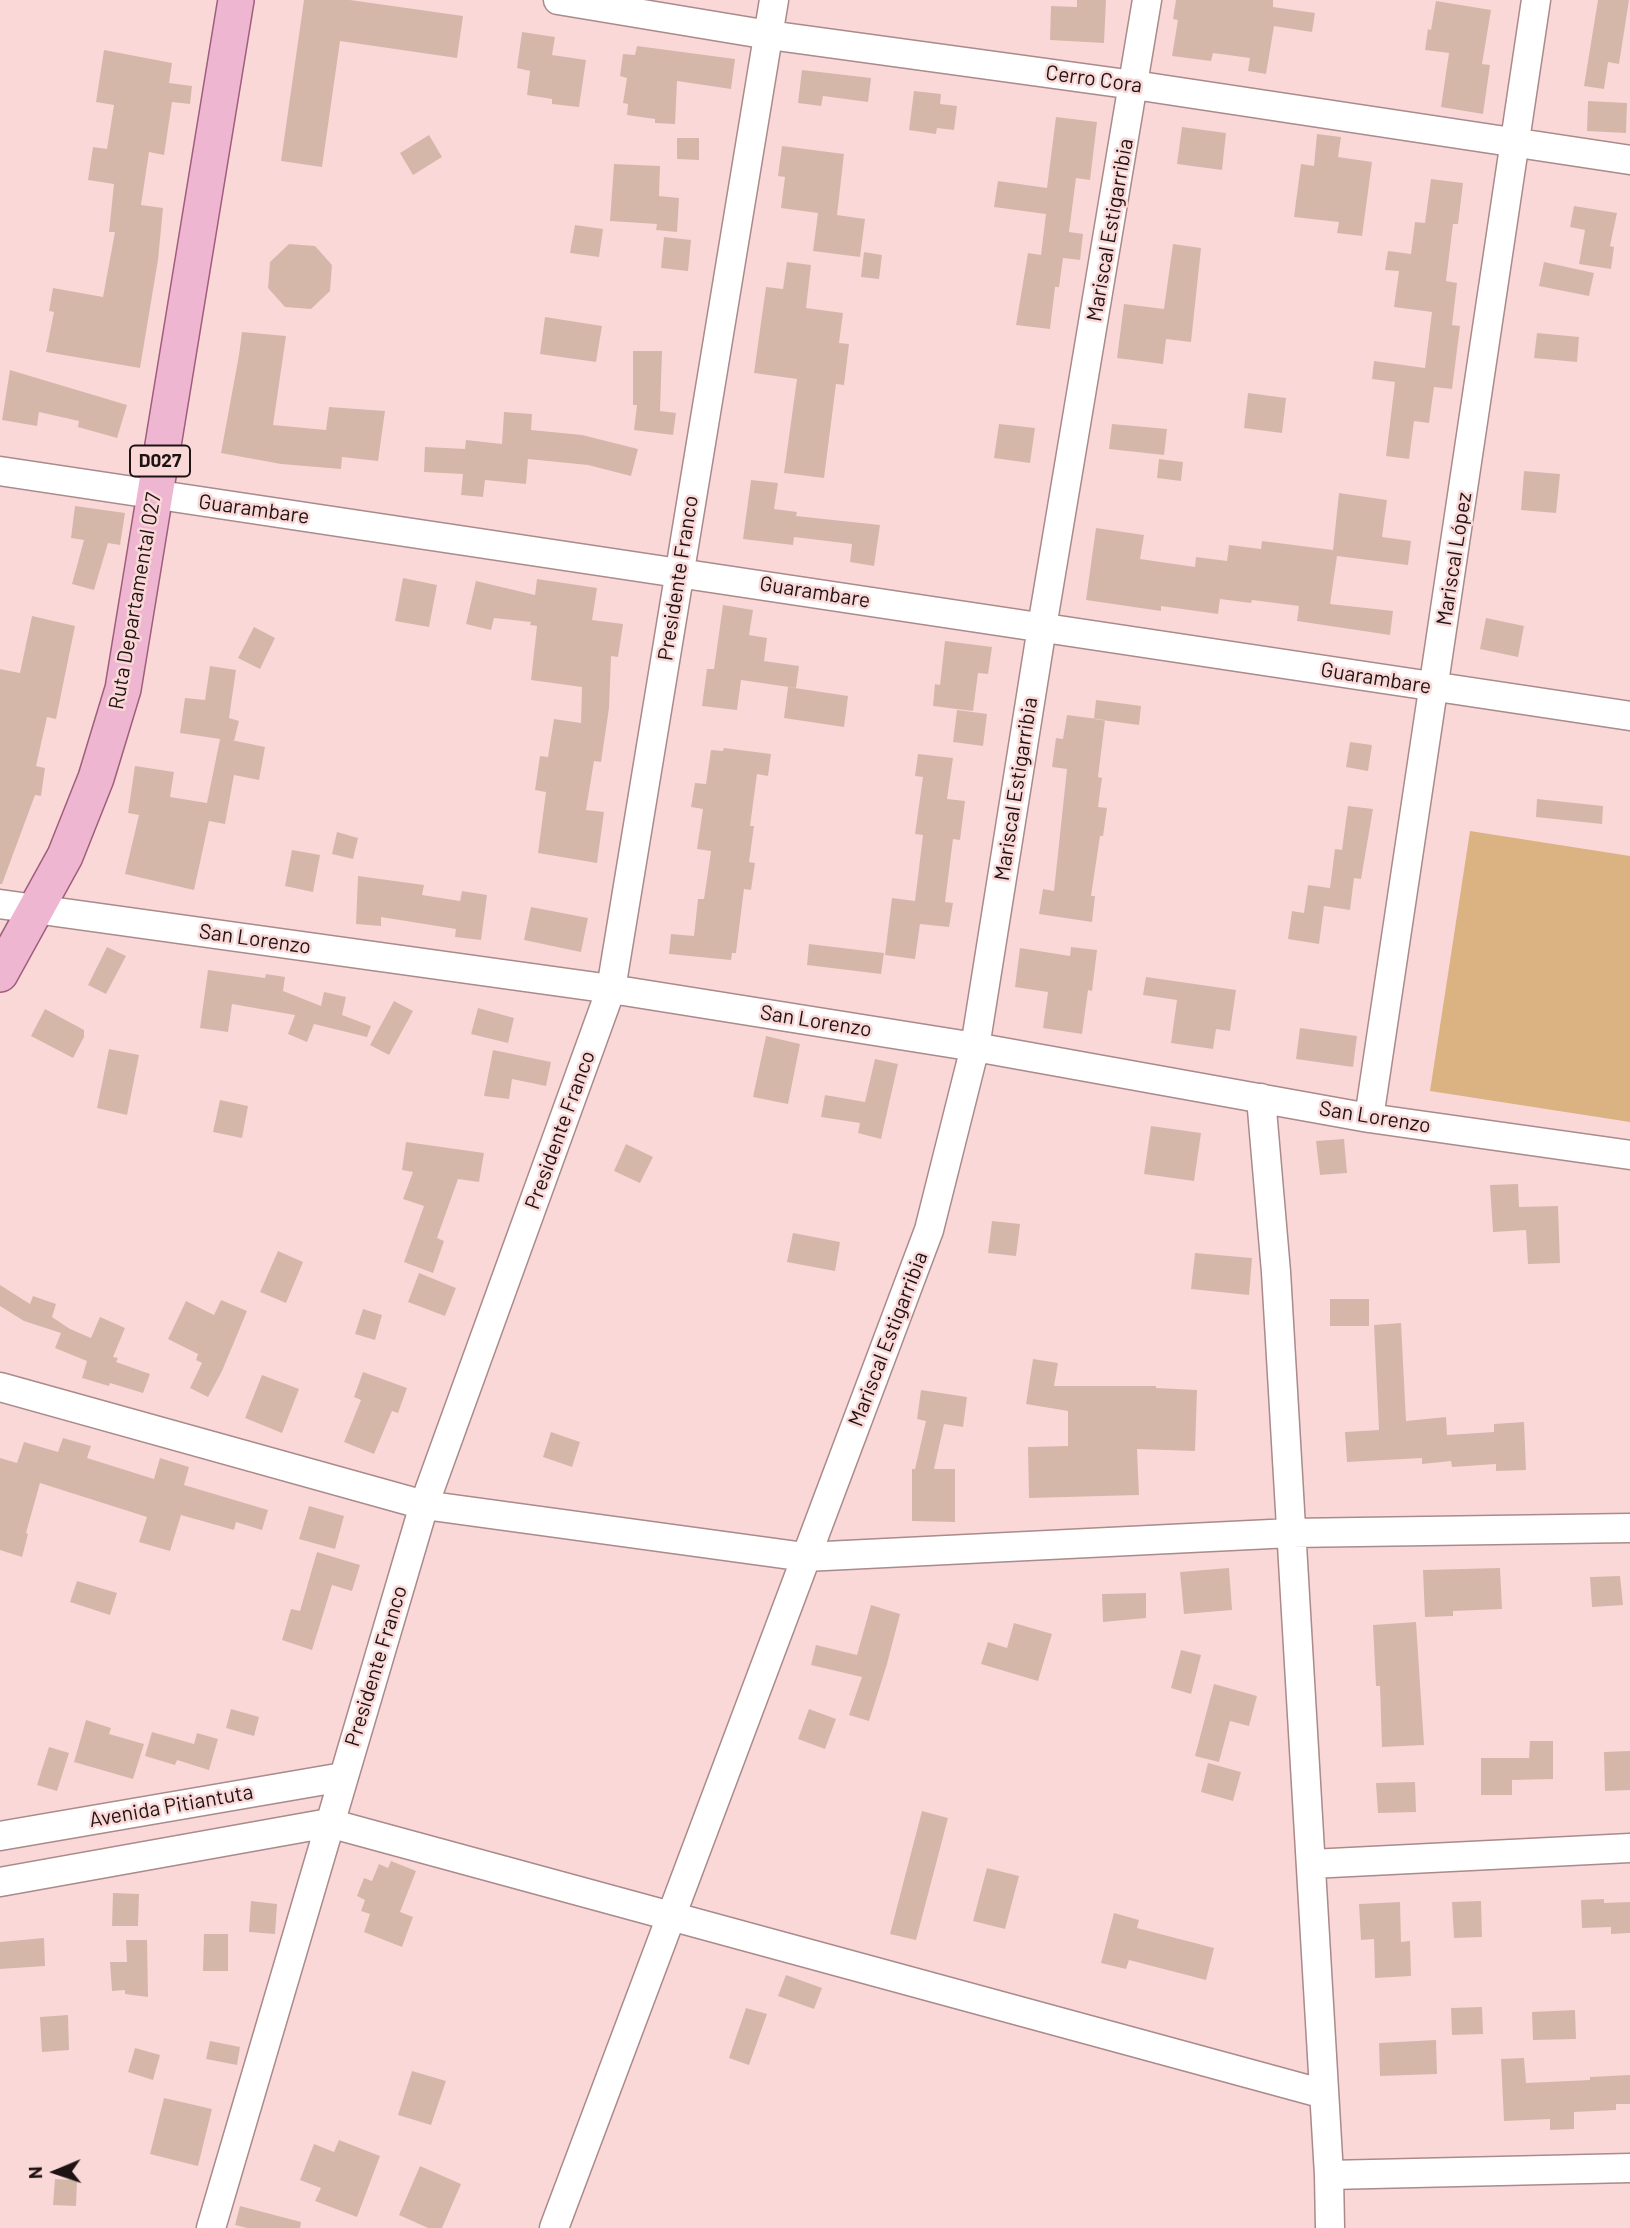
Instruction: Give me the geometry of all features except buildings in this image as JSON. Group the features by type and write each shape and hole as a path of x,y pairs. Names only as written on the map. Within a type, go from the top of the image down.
{"main road":[{"name":"Ruta Departamental 027","path":"0,974 65,856 96,778 123,689 236,0"}],"street":[{"name":"Cerro Cora","path":"558,0 769,35 1135,85 1630,160"},
{"name":"Presidente Franco","path":"211,2228 424,1504 611,989 774,0"},
{"name":"Mariscal Estigarribia","path":"554,2228 929,1230 975,1047 1147,0"},
{"name":"Mariscal López","path":"1370,1118 1536,0"},
{"name":"Guarambare","path":"0,471 1630,716"},
{"name":"San Lorenzo","path":"0,904 611,989 975,1047 1370,1118 1630,1155"},
{"path":"1261,1098 1276,1272 1330,2228"},
{"path":"0,1387 424,1504 805,1557 1291,1533 1630,1528"},
{"name":"Avenida Pitiantuta","path":"0,1836 343,1777"},
{"path":"329,1822 1324,2094"},
{"name":"Avenida Pitiantuta","path":"0,1882 329,1822"},
{"path":"1311,1864 1630,1848"},
{"path":"1329,2175 1630,2168"}],"shaded area":[{"path":"1470,831 1630,856 1630,1122 1430,1091"}]}
